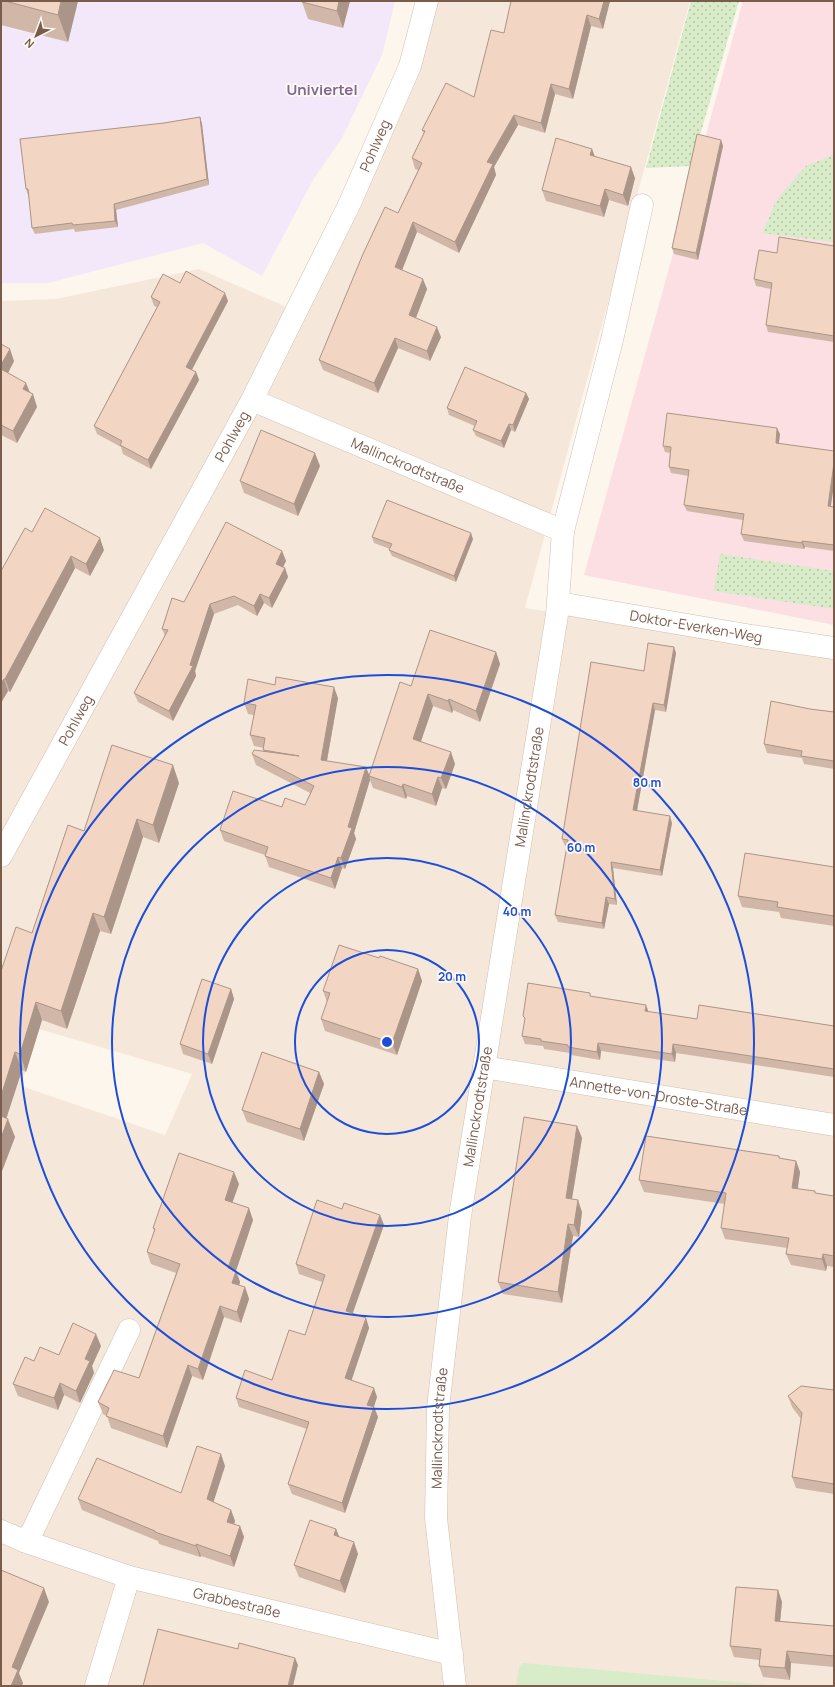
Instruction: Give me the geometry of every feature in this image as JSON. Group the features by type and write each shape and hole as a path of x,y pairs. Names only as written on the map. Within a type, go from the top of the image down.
{"street":[{"name":"Pohlweg","path":"1,856 252,400 352,198 410,66 427,1"},
{"name":"Mallinckrodtstraße","path":"455,1686 436,1518 438,1408 460,1216 559,603 563,530 612,340 642,206"},
{"name":"Mallinckrodtstraße","path":"252,400 563,530"},
{"name":"Doktor-Everken-Weg","path":"559,603 752,636 834,648"},
{"name":"Annette-von-Droste-Straße","path":"484,1067 834,1125"},
{"path":"24,1541 32,1532 129,1330"},
{"name":"Grabbestraße","path":"1,1531 24,1541 129,1577 452,1654"},
{"path":"96,1686 129,1577"}],"shaded area":[{"path":"1,1 395,1 382,55 342,138 313,180 262,276 203,243 48,283 1,283"},
{"path":"438,1 690,1 525,608 834,654 834,1686 1,1686 1,301 56,299 199,269 303,314 419,72","holes":["39,1029 192,1074 165,1135 21,1086"]},
{"path":"743,1 834,1 834,625 584,575"}],"green space":[{"path":"691,1 739,1 691,166 646,168"},
{"path":"834,155 834,242 762,233 778,198 806,166"},
{"path":"720,554 834,571 834,609 714,591"},
{"path":"523,1663 782,1686 516,1686 519,1667"}],"building":[{"path":"5,1 61,1 58,15"},
{"path":"302,1 339,1 337,11"},
{"path":"511,1 604,1 599,19 587,15 569,89 551,84 541,123 514,115 487,162 493,164 455,242 413,222 395,267 423,279 409,315 437,327 427,351 395,338 374,383 319,360 363,254 385,207 398,213 422,163 412,158 425,131 422,130 446,83 474,97 491,30 504,33"},
{"path":"200,117 207,179 114,204 115,221 73,225 72,223 32,228 28,189 26,189 20,139 164,123"},
{"path":"697,134 721,140 696,253 672,248"},
{"path":"556,138 592,149 590,155 631,167 623,195 605,189 600,206 542,190"},
{"path":"779,237 834,246 834,336 766,325 772,283 754,279 759,250 777,253"},
{"path":"186,271 225,293 186,367 196,372 148,460 120,445 122,441 94,426 160,302 151,297 163,274 180,283"},
{"path":"1,344 10,349 1,365"},
{"path":"465,367 526,393 513,425 509,424 501,441 473,430 477,421 447,408"},
{"path":"1,369 26,383 23,389 33,394 13,431 1,425"},
{"path":"667,413 777,428 776,443 834,451 834,463 828,506 834,507 834,545 802,541 802,543 741,534 744,514 684,505 689,470 669,467 671,447 663,446"},
{"path":"261,430 315,453 294,504 240,481"},
{"path":"387,500 471,533 454,576 389,550 392,544 372,537"},
{"path":"45,508 100,538 86,564 71,556 5,679 1,683 1,571 25,528 32,532"},
{"path":"226,522 282,551 276,564 285,568 269,598 260,594 254,606 234,596 210,604 190,665 193,666 169,711 134,693 168,630 162,629 172,598 184,602"},
{"path":"430,630 496,652 476,711 449,699 448,701 428,694 413,739 451,752 441,778 438,777 432,794 403,784 402,787 369,776 400,682 411,686"},
{"path":"648,643 674,647 664,705 653,703 633,810 670,816 660,870 611,862 615,899 606,897 602,923 555,915 568,840 562,839 591,662 644,671"},
{"path":"276,677 334,687 321,760 366,767 348,827 352,828 341,858 338,857 331,878 265,856 268,847 220,830 233,791 282,807 285,798 305,805 314,786 252,754 254,750 299,756 263,750 265,738 250,735 256,705 244,703 248,679 275,685"},
{"path":"771,701 834,712 834,761 801,756 802,751 764,744"},
{"path":"112,745 173,765 153,825 137,819 104,917 93,913 61,1011 36,1002 20,1054 15,1052 1,1096 1,971 16,927 32,933 68,825 84,831"},
{"path":"745,853 834,867 834,916 777,907 778,902 738,896"},
{"path":"339,945 379,958 380,956 418,969 392,1043 321,1019 330,993 323,991"},
{"path":"202,979 231,989 208,1054 180,1044"},
{"path":"528,983 590,993 590,996 646,1005 645,1011 697,1019 699,1005 834,1026 834,1069 673,1044 672,1054 598,1043 597,1052 522,1036 525,1018 523,1016"},
{"path":"262,1052 319,1072 300,1129 242,1110"},
{"path":"1,1116 8,1119 1,1138"},
{"path":"524,1117 577,1126 566,1198 578,1200 574,1225 568,1224 558,1292 498,1282"},
{"path":"646,1136 779,1156 779,1158 796,1161 792,1188 815,1191 815,1193 834,1196 834,1256 823,1254 822,1259 786,1254 789,1238 721,1228 726,1193 639,1180"},
{"path":"179,1153 234,1172 225,1200 249,1208 228,1268 236,1271 232,1283 245,1287 237,1312 220,1306 198,1369 188,1365 163,1436 106,1416 109,1408 98,1402 114,1370 139,1378 180,1264 147,1252 155,1229 153,1228"},
{"path":"317,1200 342,1209 344,1203 380,1215 346,1311 366,1318 345,1378 374,1388 367,1405 374,1407 342,1503 288,1484 309,1422 236,1398 245,1370 272,1380 289,1330 305,1335 325,1275 296,1264"},
{"path":"73,1323 96,1334 85,1359 90,1361 76,1391 60,1383 54,1398 13,1384 25,1357 34,1361 40,1347 59,1355"},
{"path":"801,1386 834,1390 834,1484 792,1477 802,1413 788,1396"},
{"path":"197,1446 221,1454 207,1499 231,1510 227,1522 240,1526 230,1556 155,1532 78,1499 97,1458 181,1493"},
{"path":"310,1520 336,1529 334,1535 354,1542 340,1581 294,1565"},
{"path":"1,1570 44,1588 12,1667 18,1670 11,1686 1,1686"},
{"path":"736,1587 778,1590 775,1621 834,1626 834,1656 787,1651 785,1668 759,1666 761,1649 730,1646"},
{"path":"158,1629 238,1649 239,1643 295,1658 288,1686 143,1686"}],"district":[{"name":"Univiertel","path":"322,90"}]}
